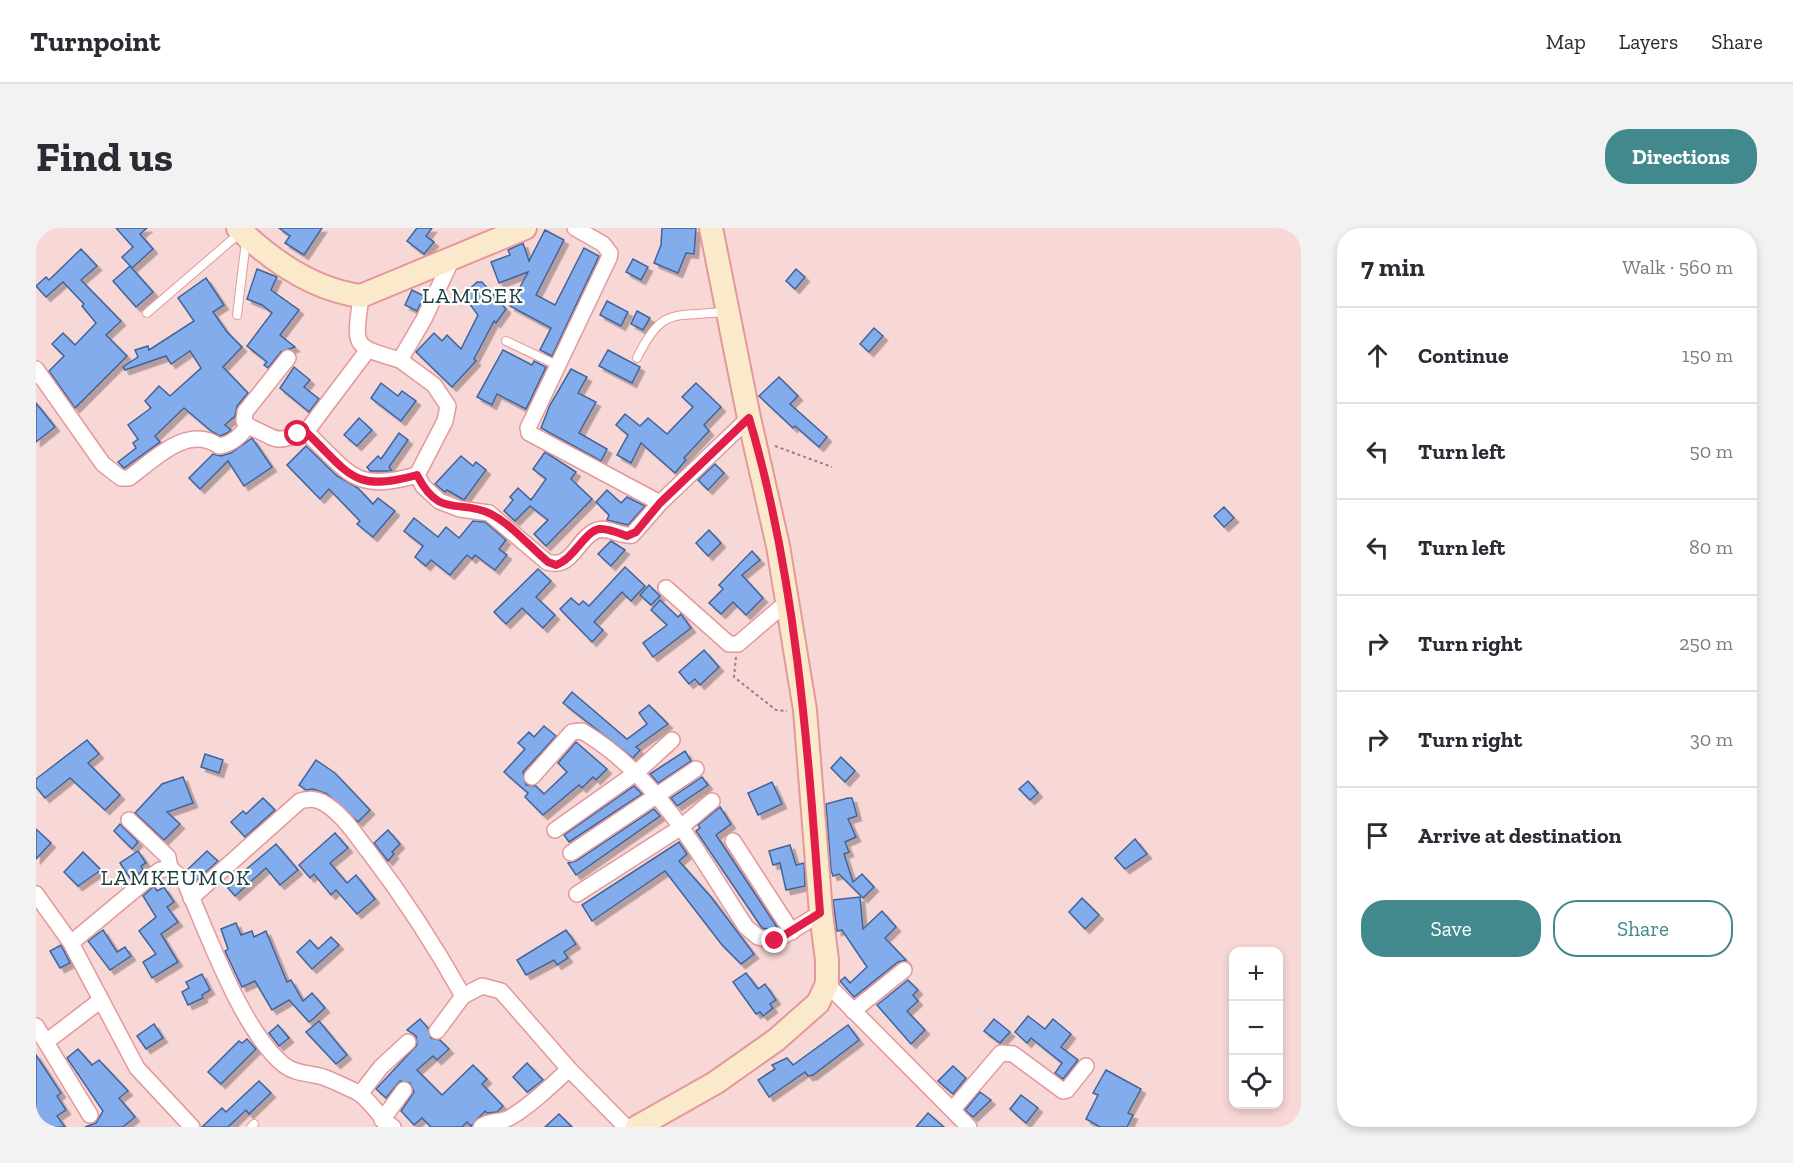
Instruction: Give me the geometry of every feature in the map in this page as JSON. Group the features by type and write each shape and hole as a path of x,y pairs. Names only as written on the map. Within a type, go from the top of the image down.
{"street":[{"path":"242,232 314,284 361,296 451,261 525,228"},
{"path":"575,228 603,244 610,253 528,428 530,435 660,503"},
{"path":"637,1127 715,1083 776,1040 818,1003 827,984 827,960 820,913 805,710 787,602 711,228"},
{"path":"400,360 424,319 451,261"},
{"path":"306,432 351,475 364,481 389,483 417,475 445,421 448,406 434,385 400,360 367,351 358,340 361,296"},
{"path":"288,358 245,412 244,421 248,426 279,441 292,439 306,432 367,351"},
{"path":"36,369 104,464 121,478 129,478 182,440 205,438 219,446 226,445 238,438 248,426"},
{"path":"417,475 423,486 439,501 460,509 489,513 548,562 556,565 569,558 595,531 604,529 632,535 660,503 752,429"},
{"path":"666,588 724,642 738,644 787,602"},
{"path":"532,777 572,732 582,731 637,772 659,795 746,927 758,937 770,941 792,932 820,913"},
{"path":"555,830 637,772 672,740"},
{"path":"571,853 696,769"},
{"path":"190,898 300,801 310,798 321,802 344,819 392,882 442,957 463,996"},
{"path":"577,894 680,828 712,801"},
{"path":"129,820 168,857 170,868 184,880 229,982 254,1028 271,1052 292,1071 322,1077 360,1094 387,1123 404,1090"},
{"path":"733,841 792,932"},
{"path":"71,943 149,878 160,870 170,868"},
{"path":"36,894 71,943 137,1068 192,1127"},
{"path":"854,1011 904,970"},
{"path":"827,984 959,1121 1001,1053 1013,1054 1063,1091 1067,1090 1086,1066"},
{"path":"437,1032 463,996 482,986 501,991 569,1069 626,1127"},
{"path":"46,1042 100,1000"},
{"path":"36,1026 90,1115"},
{"path":"360,1094 381,1067 408,1042"},
{"path":"480,1127 488,1121 502,1121 510,1118 547,1090 569,1069"}],"lane":[{"path":"147,313 242,232"},
{"path":"237,315 242,232"},
{"path":"637,358 650,332 660,321 670,317 729,312"},
{"path":"506,341 559,366"}],"path":[{"path":"752,429 832,467"},
{"path":"738,644 734,677 776,710 805,710"}],"building":[{"path":"116,228 147,228 140,234 153,249 132,268 122,257 133,247"},
{"path":"279,228 322,228 304,255 285,243 290,236"},
{"path":"417,228 432,228 426,236 434,242 424,254 407,241"},
{"path":"662,228 696,228 694,254 686,253 678,273 654,263 661,245"},
{"path":"545,230 564,240 536,295 555,305 584,248 599,256 552,356 540,350 551,328 510,306 528,272 499,283 491,262 510,255 508,250 523,243 529,261"},
{"path":"81,249 97,266 81,280 121,321 106,335 127,356 75,408 49,371 64,356 52,344 63,333 75,345 96,323 82,306 84,304 63,282 46,297 36,286 46,277 49,280"},
{"path":"633,259 648,267 641,280 626,272"},
{"path":"130,266 153,292 136,307 113,281"},
{"path":"257,269 277,277 271,290 299,310 280,335 295,347 281,352 268,368 264,365 267,362 247,346 272,313 262,305 247,299"},
{"path":"796,269 805,277 795,289 786,281"},
{"path":"206,278 224,305 213,312 227,332 242,347 223,367 248,393 237,406 235,416 225,425 231,430 227,433 220,436 211,431 184,408 155,436 160,442 124,468 118,462 136,448 133,443 138,439 128,425 151,408 145,401 159,386 170,396 201,368 190,351 171,364 166,356 125,370 123,367 138,357 135,350 148,346 149,350 194,321 178,298"},
{"path":"477,282 482,282 506,309 496,323 494,321 474,359 476,361 452,387 416,352 434,333 442,341 447,335 461,349 478,315 463,295"},
{"path":"412,290 424,296 417,311 405,305"},
{"path":"607,301 628,312 621,326 600,315"},
{"path":"637,311 650,318 643,330 631,324"},
{"path":"874,328 883,336 869,352 860,344"},
{"path":"503,350 532,365 534,361 546,367 526,409 497,394 492,405 477,397"},
{"path":"608,350 640,367 632,383 599,366"},
{"path":"294,367 310,380 304,387 319,399 309,412 280,388"},
{"path":"571,369 587,377 578,393 596,402 579,433 607,449 601,461 541,428 550,405"},
{"path":"779,377 798,396 790,404 827,437 819,447 795,426 793,428 759,396"},
{"path":"381,383 398,396 402,391 416,401 401,421 371,398"},
{"path":"696,383 721,407 704,425 709,431 684,458 686,460 675,473 641,443 631,463 617,455 628,435 616,425 625,414 640,426 648,418 667,434 693,407 682,397"},
{"path":"36,403 55,427 36,442"},
{"path":"359,418 372,430 357,446 344,435"},
{"path":"399,433 408,440 389,467 392,471 370,471 367,467 378,456 381,459"},
{"path":"252,438 272,467 244,486 228,461 200,489 189,478 213,454 221,456 231,453"},
{"path":"306,446 337,476 358,488 373,504 378,498 395,511 373,537 357,524 360,521 329,489 320,499 287,465"},
{"path":"545,452 576,472 571,479 592,499 546,546 534,534 548,520 530,506 515,521 504,511 513,500 510,497 518,488 531,500 546,479 533,469"},
{"path":"461,456 473,466 476,462 486,470 464,500 447,490 445,492 435,484"},
{"path":"715,464 724,473 708,490 698,480"},
{"path":"607,490 621,503 627,497 645,506 628,525 607,520 609,515 596,502"},
{"path":"1224,507 1234,518 1224,527 1214,516"},
{"path":"414,518 438,537 446,527 459,538 473,521 485,522 506,540 499,549 507,555 495,570 475,555 472,559 467,555 450,575 431,560 426,566 415,557 423,546 404,531"},
{"path":"709,530 721,543 708,556 696,543"},
{"path":"611,541 625,550 611,566 598,554"},
{"path":"752,551 760,560 742,575 763,598 746,615 733,602 721,614 709,603 723,589 719,585"},
{"path":"625,567 645,586 631,601 622,592 594,622 603,630 592,642 560,609 571,598 579,605 583,601 589,606"},
{"path":"538,569 551,581 536,597 555,615 543,628 522,608 506,624 494,612"},
{"path":"649,585 660,596 651,605 640,595"},
{"path":"660,600 678,617 681,614 691,628 653,657 643,643 667,625 651,610"},
{"path":"704,650 719,667 700,685 695,679 689,684 679,672"},
{"path":"572,692 627,739 647,724 639,713 649,705 668,724 636,747 640,750 633,758 563,703"},
{"path":"544,726 556,736 523,772 526,785 536,786 544,794 567,772 558,763 576,742 607,769 596,780 593,777 582,788 579,785 543,815 525,797 528,793 504,772 525,749 518,743 529,732 534,737"},
{"path":"87,740 99,754 88,763 120,795 105,810 70,778 45,798 36,787 36,779"},
{"path":"685,751 691,761 658,783 650,774"},
{"path":"205,754 223,760 219,773 201,767"},
{"path":"841,757 855,771 845,782 831,768"},
{"path":"316,760 335,773 370,810 358,822 327,794 313,789 306,790 299,785"},
{"path":"183,777 193,803 167,812 180,824 164,840 135,813 162,784"},
{"path":"702,777 708,785 677,806 671,798"},
{"path":"1028,781 1038,793 1030,800 1019,789"},
{"path":"772,782 782,804 758,815 748,793"},
{"path":"634,786 642,794 569,842 564,835"},
{"path":"263,798 275,810 245,837 231,822 243,811 246,814"},
{"path":"852,798 857,816 848,819 856,837 845,842 849,852 844,854 853,882 862,874 874,887 863,898 839,874 833,876 831,870 826,804"},
{"path":"720,807 731,824 716,835 777,927 772,930 762,928 696,831 700,828 698,825"},
{"path":"654,809 660,816 576,875 568,863 576,861"},
{"path":"120,824 138,842 132,849 114,831"},
{"path":"36,829 51,843 36,859"},
{"path":"388,830 400,844 392,852 394,854 388,861 374,843"},
{"path":"335,833 348,848 330,863 347,883 356,875 375,899 357,914 336,890 331,895 314,874 310,878 299,865"},
{"path":"1135,839 1147,854 1125,869 1115,858"},
{"path":"679,842 687,854 679,861 711,897 754,954 741,964 722,945 665,871 592,921 582,905"},
{"path":"276,844 298,870 280,885 266,868 235,896 228,888 233,884 231,882"},
{"path":"790,845 796,865 804,863 805,886 786,890 780,863 773,865 769,851"},
{"path":"138,851 146,863 141,866 143,870 131,880 120,863"},
{"path":"207,851 218,861 196,881 187,870"},
{"path":"83,852 101,870 78,886 64,872"},
{"path":"154,886 157,891 164,887 174,902 167,907 178,922 161,934 178,962 152,978 143,962 156,954 139,931 156,917 143,896"},
{"path":"860,897 863,929 882,911 896,927 885,938 906,960 898,962 854,997 840,981 845,977 850,983 867,967 842,930 837,931 833,900"},
{"path":"1082,898 1099,915 1085,929 1069,912"},
{"path":"236,923 241,935 252,931 254,937 266,931 287,982 291,980 303,1001 312,993 325,1008 309,1022 289,1000 272,1010 255,981 242,987 225,951 228,949 221,929"},
{"path":"103,930 117,952 125,947 131,956 110,970 88,941"},
{"path":"566,930 576,944 564,952 568,958 557,965 554,960 526,975 517,960"},
{"path":"331,937 339,945 312,969 297,952 310,940 318,949"},
{"path":"61,945 70,963 60,968 50,951"},
{"path":"746,973 758,989 765,984 776,1000 770,1004 773,1008 763,1016 760,1012 756,1014 733,982"},
{"path":"202,974 210,990 202,995 203,998 188,1005 182,992 189,988 186,982"},
{"path":"908,980 918,990 913,995 918,1001 907,1011 925,1030 911,1044 877,1005"},
{"path":"1028,1016 1045,1029 1053,1019 1071,1034 1061,1047 1078,1060 1063,1079 1055,1073 1062,1063 1031,1038 1027,1043 1015,1032"},
{"path":"420,1019 428,1028 431,1038 440,1040 449,1049 437,1060 433,1056 417,1070 442,1095 473,1065 487,1079 482,1084 503,1106 497,1112 487,1113 485,1111 471,1126 467,1122 462,1127 431,1127 422,1118 414,1125 401,1111 414,1092 410,1083 400,1081 386,1098 376,1089 417,1045 416,1036 407,1030"},
{"path":"994,1019 1010,1032 1000,1043 984,1031"},
{"path":"319,1021 347,1055 336,1064 306,1032"},
{"path":"154,1024 163,1038 146,1049 137,1036"},
{"path":"278,1025 289,1038 279,1046 269,1033"},
{"path":"848,1025 859,1040 813,1075 808,1076 805,1072 769,1097 758,1080 775,1069 772,1065 787,1058 793,1065"},
{"path":"247,1039 256,1049 221,1084 208,1072 239,1041 242,1043"},
{"path":"78,1049 92,1065 99,1060 128,1091 119,1098 135,1117 123,1127 85,1127 96,1123 103,1111 67,1058"},
{"path":"36,1055 61,1093 57,1096 66,1110 57,1116 65,1127 46,1127 36,1112"},
{"path":"527,1063 543,1080 527,1092 513,1077"},
{"path":"953,1066 966,1078 953,1094 938,1081"},
{"path":"1106,1070 1141,1089 1128,1113 1133,1115 1127,1127 1100,1127 1086,1119 1098,1095 1093,1093"},
{"path":"259,1081 271,1093 249,1114 246,1110 228,1127 202,1127 222,1108 226,1112"},
{"path":"980,1092 991,1100 973,1117 965,1110"},
{"path":"1021,1095 1038,1108 1026,1123 1010,1109"},
{"path":"928,1113 944,1127 916,1127"},
{"path":"559,1114 572,1127 545,1127"}],"district":[{"name":"LAMISEK","path":"473,295"},
{"name":"LAMKEUMOK","path":"176,877"}],"route":[{"path":"298,434 306,432 351,475 364,481 377,484 389,483 417,475 423,486 439,501 460,509 489,513 548,562 556,565 569,558 591,533 599,529 627,536 636,532 660,503 749,418 778,546 805,710 820,913 775,941"}]}
